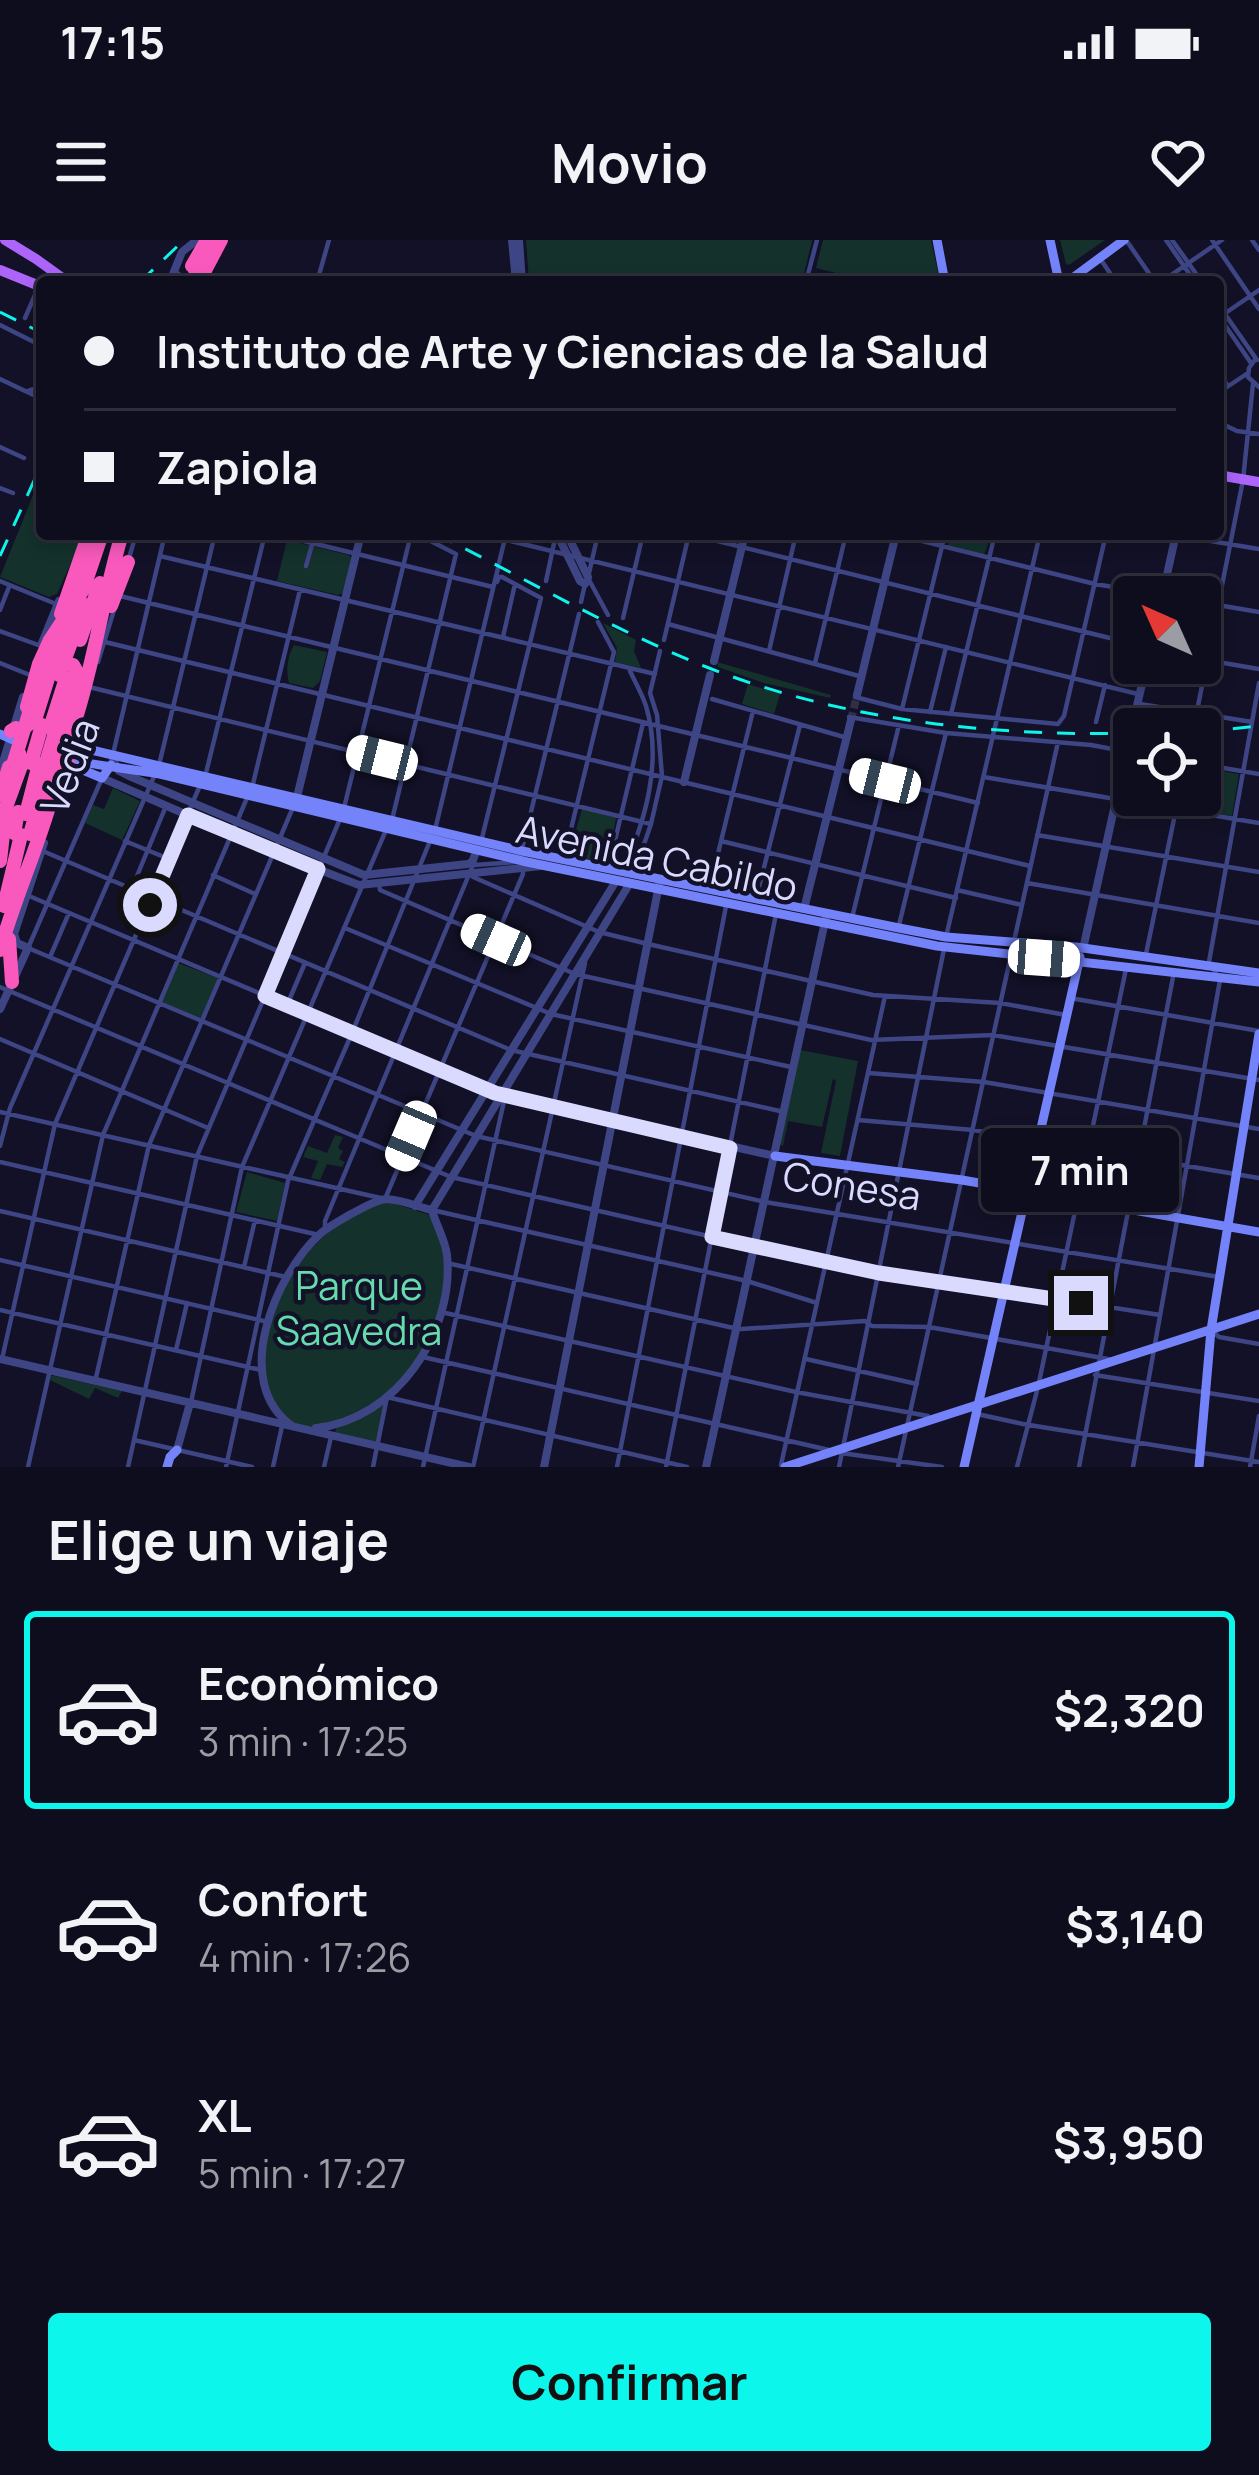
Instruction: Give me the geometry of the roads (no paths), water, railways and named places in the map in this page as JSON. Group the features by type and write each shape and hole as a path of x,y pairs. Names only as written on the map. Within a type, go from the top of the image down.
{"highway":[{"path":"194,276 217,240"},
{"path":"64,673 63,639 102,540"},
{"path":"63,639 90,589 103,540"},
{"path":"100,646 107,584 104,540"},
{"path":"73,720 105,570 104,540"},
{"path":"99,603 64,673 9,806 21,818 42,817 128,562"},
{"path":"0,921 34,741 36,671 63,639 105,570"},
{"path":"6,987 9,941 24,866 21,818 34,741 75,681 64,673"},
{"path":"3,897 45,824 54,781"},
{"path":"0,861 21,818"},
{"path":"0,950 24,866"}],"main road":[{"path":"4,240 56,276"},
{"path":"1050,240 1066,276"},
{"path":"1073,276 1125,240"},
{"path":"940,241 944,276"},
{"path":"0,270 36,285"},
{"path":"1224,476 1259,482"},
{"path":"34,741 102,778"},
{"name":"Avenida Cabildo","path":"34,741 295,801 543,866 727,899 776,914 899,928 945,942"},
{"name":"Avenida Cabildo","path":"34,741 113,762 129,772 157,769"},
{"name":"Vedia","path":"102,778 113,762"},
{"name":"Avenida Cabildo","path":"522,860 564,860 625,878"},
{"name":"Avenida Cabildo","path":"659,885 709,890 727,899 757,899 945,942 1081,954 1259,982"},
{"path":"964,1467 1081,954"},
{"name":"Avenida Cabildo","path":"1081,954 1174,972 1259,973"},
{"path":"1198,1467 1211,1330 1259,1032"},
{"path":"775,1156 1027,1190 1259,1232"},
{"path":"783,1467 976,1410 1259,1314"},
{"path":"907,1430 976,1410"},
{"path":"171,1467 170,1457 177,1450"},
{"path":"800,1467 840,1451"}],"street":[{"path":"192,276 182,252 197,240"},
{"path":"319,276 329,240"},
{"path":"515,240 518,276"},
{"path":"808,276 817,240"},
{"path":"1125,240 1153,276"},
{"path":"1169,240 1194,276"},
{"path":"1167,276 1222,240"},
{"path":"1252,240 1259,250"},
{"path":"1213,242 1259,309"},
{"path":"1099,257 1112,276"},
{"path":"1224,313 1259,290"},
{"path":"25,318 36,297"},
{"path":"1224,321 1256,361 1248,373 1224,389"},
{"path":"1,328 36,343"},
{"path":"1221,590 1243,479 1254,384 1248,373"},
{"path":"0,379 36,396"},
{"path":"1224,380 1228,386"},
{"path":"1238,380 1254,384"},
{"path":"28,391 36,388"},
{"path":"1224,424 1259,434"},
{"path":"0,447 24,458"},
{"path":"0,488 14,493"},
{"path":"63,639 57,605 101,540"},
{"path":"34,741 64,673 100,646 134,540"},
{"name":"Vedia","path":"113,762 164,540"},
{"path":"0,1146 4,1113 157,769 213,540"},
{"path":"264,540 203,780 55,1124 1,1359 237,1414 329,1430 424,1462 471,1467 574,1019 579,975 652,824 662,776 650,693 660,651"},
{"path":"300,540 493,586"},
{"path":"306,566 313,540"},
{"path":"95,1382 149,1145 295,801 359,540"},
{"path":"128,1467 196,1156 342,813 412,540"},
{"path":"177,1450 242,1167 390,825 456,554 427,540"},
{"path":"273,1467 282,1422 262,1370 263,1321 268,1273 290,1178 432,835 505,540"},
{"path":"509,540 1138,694"},
{"path":"529,545 530,540"},
{"path":"547,581 555,540"},
{"path":"559,540 580,581 586,580"},
{"path":"569,540 608,615"},
{"path":"581,602 597,540"},
{"path":"623,618 641,540"},
{"path":"664,640 688,540"},
{"path":"713,540 1113,639"},
{"path":"714,661 716,637 744,540"},
{"path":"769,651 795,540"},
{"path":"814,664 845,540"},
{"path":"857,697 894,540"},
{"path":"915,540 1113,587"},
{"path":"902,709 944,540"},
{"path":"951,715 994,540"},
{"path":"839,1467 945,942 1039,540"},
{"path":"857,697 951,715 1054,725 1062,721 1105,540"},
{"path":"1168,576 1172,540"},
{"path":"1207,540 1259,548"},
{"path":"160,556 655,674"},
{"path":"322,1232 479,847 541,598 515,584 499,566"},
{"path":"0,581 57,605"},
{"path":"502,638 515,584"},
{"path":"0,610 9,585"},
{"path":"28,1467 103,1135 250,791 300,590"},
{"path":"118,595 977,803"},
{"path":"1221,606 1259,612"},
{"path":"226,1464 263,1321 286,1277 322,1232 385,1199 496,940 514,895 579,614"},
{"path":"564,860 614,652 598,622"},
{"path":"668,624 859,676"},
{"path":"0,631 63,639"},
{"path":"63,639 30,675 42,850 27,895 486,1090 775,1156"},
{"path":"100,646 136,649 231,671 1030,866"},
{"path":"930,712 946,647"},
{"path":"857,697 866,656"},
{"path":"1221,662 1259,669"},
{"path":"0,663 30,675"},
{"path":"415,1206 586,927 625,878 653,774 646,706 628,668"},
{"path":"64,673 126,696 652,824"},
{"path":"702,710 710,673 708,695 712,699 844,736"},
{"path":"684,782 710,675"},
{"path":"1133,1467 1213,1023 1216,972 1208,962 1259,683"},
{"path":"1141,684 1133,724 1143,684"},
{"path":"1096,722 1105,686"},
{"path":"702,710 712,699"},
{"path":"1140,704 1165,708"},
{"path":"709,890 753,711"},
{"path":"1221,717 1252,722"},
{"path":"851,718 1113,750"},
{"path":"841,758 851,718"},
{"path":"804,909 851,718"},
{"path":"608,870 646,723"},
{"path":"757,899 800,725"},
{"path":"851,919 899,725"},
{"path":"899,928 946,733"},
{"path":"899,1464 1058,742"},
{"path":"1221,767 1259,774"},
{"path":"129,772 149,785 368,875 469,868 514,895 586,927 648,944 885,996 1000,1003 1066,1015"},
{"path":"984,777 1113,799"},
{"path":"102,778 363,885 522,860"},
{"name":"Vedia","path":"0,1009 102,778"},
{"path":"132,888 166,806"},
{"path":"1081,954 1113,814"},
{"path":"1145,963 1175,816"},
{"path":"1217,816 1259,823"},
{"path":"1037,835 1259,872"},
{"path":"125,841 169,859"},
{"path":"721,841 909,886 1022,905"},
{"path":"42,850 511,1050 784,1112"},
{"path":"214,875 256,894"},
{"path":"379,884 380,890 579,975 875,1040 993,1035 1255,1079"},
{"path":"1027,884 1259,922"},
{"path":"544,1467 659,885"},
{"name":"Conesa","path":"27,895 14,934 28,948 460,1131 765,1202 1219,1277"},
{"path":"617,1467 727,899"},
{"path":"50,957 69,913"},
{"path":"666,1465 776,914"},
{"path":"706,1467 825,918"},
{"path":"345,928 551,1014 794,1067"},
{"path":"286,1005 305,963"},
{"path":"1017,1467 1127,966"},
{"path":"1078,1467 1174,972"},
{"path":"432,1210 579,975"},
{"path":"6,987 451,1178 826,1263 1160,1315"},
{"path":"783,1467 885,996"},
{"path":"1070,998 1259,1032"},
{"path":"0,1040 208,1128"},
{"path":"868,1073 984,1082 1259,1129"},
{"path":"424,1462 496,1142 504,1102 501,1095"},
{"path":"4,1113 705,1271 817,1303"},
{"path":"857,1120 973,1130 1259,1178"},
{"path":"0,1162 322,1232"},
{"path":"329,1430 387,1397 423,1357 438,1326 447,1263 446,1246 432,1210"},
{"path":"0,1211 286,1277"},
{"path":"244,1267 255,1220"},
{"path":"0,1260 263,1321"},
{"path":"447,1263 737,1328 865,1321 929,1327 1046,1347 1149,1383 1259,1401"},
{"path":"176,1350 187,1304"},
{"path":"0,1310 262,1370"},
{"path":"441,1312 796,1392 937,1418"},
{"path":"1211,1330 1219,1337 1259,1344"},
{"path":"423,1357 899,1464 942,1467"},
{"path":"804,1358 917,1384"},
{"path":"387,1397 688,1467"},
{"path":"373,1467 387,1397"},
{"path":"976,1410 1028,1425 1254,1463 1259,1416"},
{"path":"324,1467 329,1430"},
{"path":"133,1440 251,1467"}],"tunnel":[{"path":"851,720 857,695"}],"railway":[{"path":"146,276 184,240"},
{"path":"0,312 36,330"},
{"path":"0,556 36,476"},
{"path":"448,540 639,638 760,686 918,721 1026,732 1113,733"},
{"path":"1221,730 1259,726"}],"park label":[{"name":"Parque Saavedra","path":"359,1308"}]}
